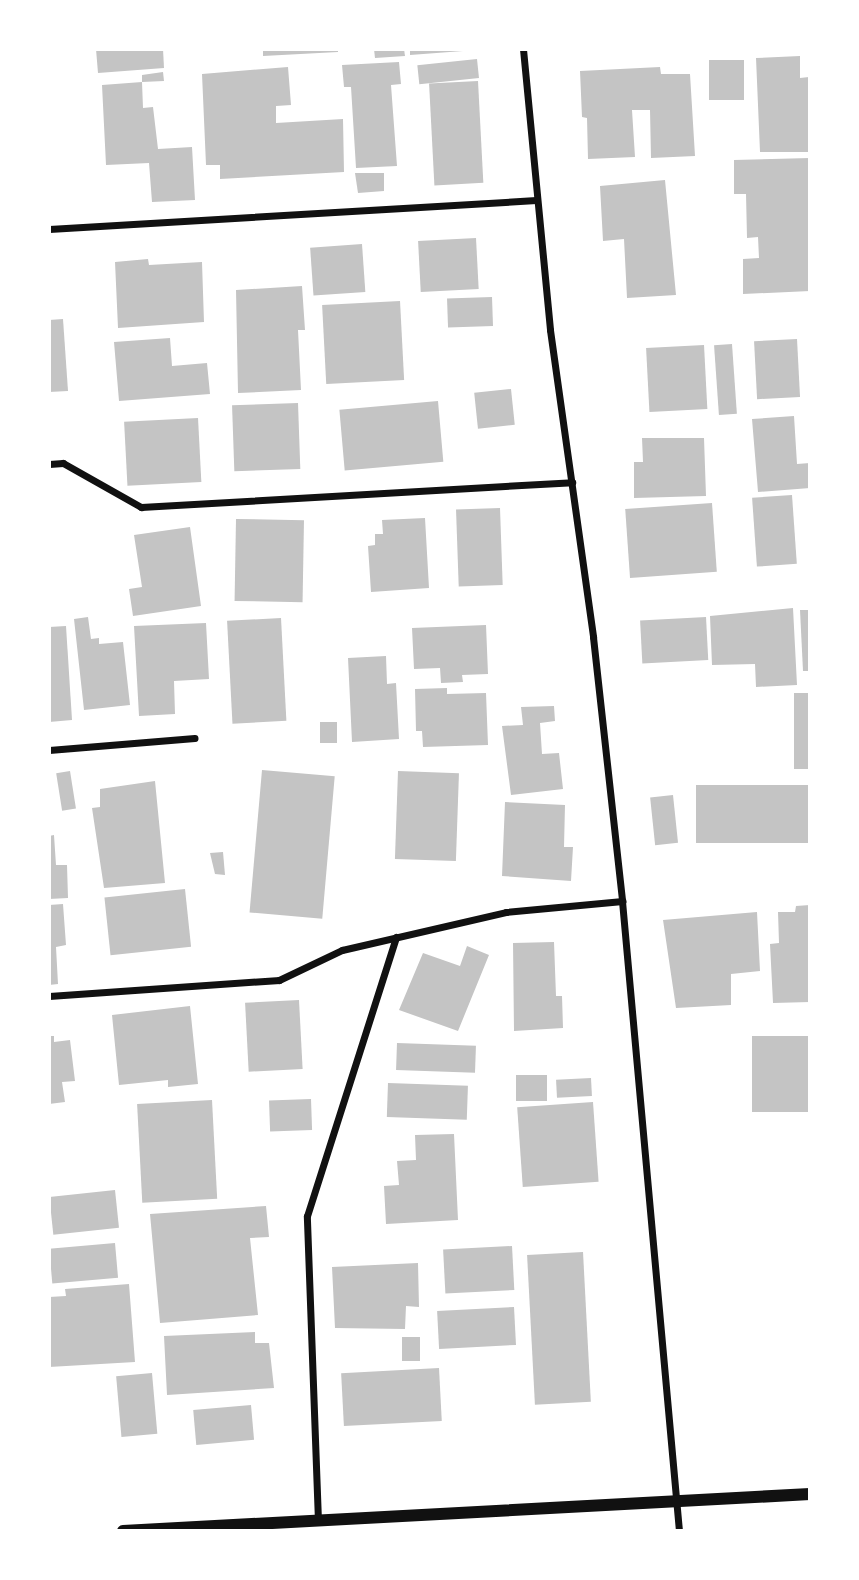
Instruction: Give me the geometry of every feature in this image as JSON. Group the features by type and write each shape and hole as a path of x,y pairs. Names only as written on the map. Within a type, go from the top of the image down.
{"street":[{"path":"523,49 550,330 593,638 622,901 679,1531"},
{"path":"49,229 536,200"},
{"path":"49,464 63,463 141,507 572,482"},
{"path":"49,750 195,738"},
{"path":"49,996 279,980 342,950 396,937 506,912 622,901"},
{"path":"318,1521 307,1216 396,937"},
{"path":"123,1531 810,1494"}],"building":[{"path":"96,49 163,49 164,68 98,73"},
{"path":"263,49 338,49 338,52 263,56"},
{"path":"374,49 404,49 405,56 375,58"},
{"path":"410,49 463,49 463,51 410,55"},
{"path":"800,56 800,78 809,77 810,152 760,152 756,58"},
{"path":"477,59 479,78 419,84 417,65"},
{"path":"709,60 744,60 744,100 709,100"},
{"path":"399,62 401,84 391,85 397,166 356,168 351,87 344,87 342,65"},
{"path":"288,67 291,105 276,106 276,123 343,119 344,172 220,179 220,165 206,165 202,74"},
{"path":"660,67 661,74 690,74 695,156 651,158 650,110 632,110 635,157 588,159 587,118 582,117 580,71"},
{"path":"163,72 164,81 142,82 142,75"},
{"path":"478,81 483,183 434,185 429,84"},
{"path":"142,82 143,108 153,107 158,149 192,147 195,200 152,202 149,163 106,165 102,85"},
{"path":"810,158 810,291 743,294 743,259 759,258 758,237 747,238 746,194 734,194 734,160"},
{"path":"355,173 384,173 384,191 358,193"},
{"path":"665,180 676,295 627,298 624,239 603,241 600,186"},
{"path":"476,238 479,289 421,292 418,241"},
{"path":"362,244 365,292 313,296 310,248"},
{"path":"148,259 149,265 202,262 204,322 118,328 115,262"},
{"path":"302,286 305,330 298,330 301,390 238,393 236,290"},
{"path":"492,297 493,326 448,328 447,299"},
{"path":"400,301 404,380 326,384 322,305"},
{"path":"63,319 68,391 49,392 49,320"},
{"path":"170,338 172,366 207,363 210,394 119,401 114,342"},
{"path":"797,339 800,397 757,399 754,341"},
{"path":"732,344 737,414 719,415 714,345"},
{"path":"704,345 707,409 649,412 646,348"},
{"path":"511,389 515,425 478,429 474,393"},
{"path":"438,401 443,462 345,470 339,410"},
{"path":"298,403 300,469 234,471 232,405"},
{"path":"794,416 797,464 810,463 810,488 758,492 752,419"},
{"path":"198,418 201,482 127,486 124,422"},
{"path":"642,438 704,438 706,496 634,498 634,462 643,462"},
{"path":"792,495 797,564 757,567 752,498"},
{"path":"712,503 717,572 630,578 625,509"},
{"path":"500,508 503,585 459,586 456,510"},
{"path":"425,518 429,588 371,592 368,546 375,545 375,534 383,534 382,520"},
{"path":"236,519 304,520 303,602 235,601"},
{"path":"190,527 201,606 133,616 129,589 142,587 134,535"},
{"path":"793,608 797,685 756,687 755,664 712,665 710,616"},
{"path":"800,610 810,610 810,671 803,671"},
{"path":"88,617 91,639 99,638 99,644 123,642 130,705 84,710 74,619"},
{"path":"706,617 708,660 642,663 640,620"},
{"path":"281,618 286,721 232,724 227,621"},
{"path":"206,623 209,679 174,681 175,714 139,716 134,626"},
{"path":"486,625 488,674 462,675 463,682 441,683 440,668 414,669 412,628"},
{"path":"66,626 72,720 49,722 49,627"},
{"path":"386,656 387,684 396,683 399,739 352,742 348,658"},
{"path":"447,688 447,694 486,693 488,745 423,747 422,731 416,731 415,689"},
{"path":"794,693 810,693 810,769 794,769"},
{"path":"554,706 555,721 540,723 542,754 559,753 563,789 511,795 502,726 523,725 521,707"},
{"path":"320,722 337,722 337,743 320,743"},
{"path":"262,770 335,776 322,919 250,912"},
{"path":"70,771 76,809 62,811 56,773"},
{"path":"398,771 459,773 456,861 395,859"},
{"path":"155,781 165,883 104,888 92,808 100,807 100,789"},
{"path":"696,785 810,785 810,843 696,843"},
{"path":"673,795 678,843 655,845 650,797"},
{"path":"505,802 565,805 564,847 573,847 571,881 502,876"},
{"path":"54,835 56,865 67,865 68,898 49,899 49,836"},
{"path":"223,852 225,875 215,874 210,853"},
{"path":"185,889 191,947 111,955 104,897"},
{"path":"63,904 66,945 56,947 58,984 49,985 49,905"},
{"path":"810,905 810,1002 773,1003 770,944 779,943 778,912 795,912 796,906"},
{"path":"757,912 760,971 731,974 731,1005 676,1008 663,920"},
{"path":"554,942 556,996 562,996 563,1028 514,1031 513,943"},
{"path":"467,946 489,955 458,1031 399,1010 423,953 460,966"},
{"path":"299,1000 303,1069 249,1072 245,1003"},
{"path":"190,1006 198,1084 168,1087 168,1080 119,1085 112,1015"},
{"path":"49,1036 54,1036 54,1042 70,1040 75,1081 62,1082 65,1102 49,1104"},
{"path":"752,1036 810,1036 810,1112 752,1112"},
{"path":"397,1043 476,1046 475,1073 396,1070"},
{"path":"516,1075 547,1075 547,1101 516,1101"},
{"path":"591,1078 592,1096 557,1098 556,1080"},
{"path":"388,1083 468,1086 467,1120 387,1117"},
{"path":"311,1099 312,1130 270,1131 269,1100"},
{"path":"212,1100 217,1199 142,1203 137,1104"},
{"path":"593,1102 599,1182 523,1187 517,1107"},
{"path":"454,1134 458,1220 386,1224 384,1186 399,1185 397,1161 416,1160 415,1135"},
{"path":"115,1190 119,1228 53,1235 49,1197"},
{"path":"266,1206 269,1237 250,1238 258,1315 160,1323 150,1214"},
{"path":"115,1243 118,1278 52,1284 49,1249"},
{"path":"512,1246 514,1290 445,1294 443,1250"},
{"path":"583,1252 591,1402 535,1405 527,1255"},
{"path":"418,1263 419,1307 406,1306 405,1329 335,1328 332,1267"},
{"path":"129,1284 135,1362 49,1367 49,1297 66,1296 65,1289"},
{"path":"514,1307 516,1345 439,1349 437,1311"},
{"path":"255,1332 255,1343 269,1343 274,1388 167,1395 164,1336"},
{"path":"402,1337 420,1337 420,1361 402,1361"},
{"path":"439,1368 442,1421 344,1426 341,1373"},
{"path":"152,1373 157,1434 121,1437 116,1376"},
{"path":"251,1405 254,1440 196,1445 193,1410"}]}
